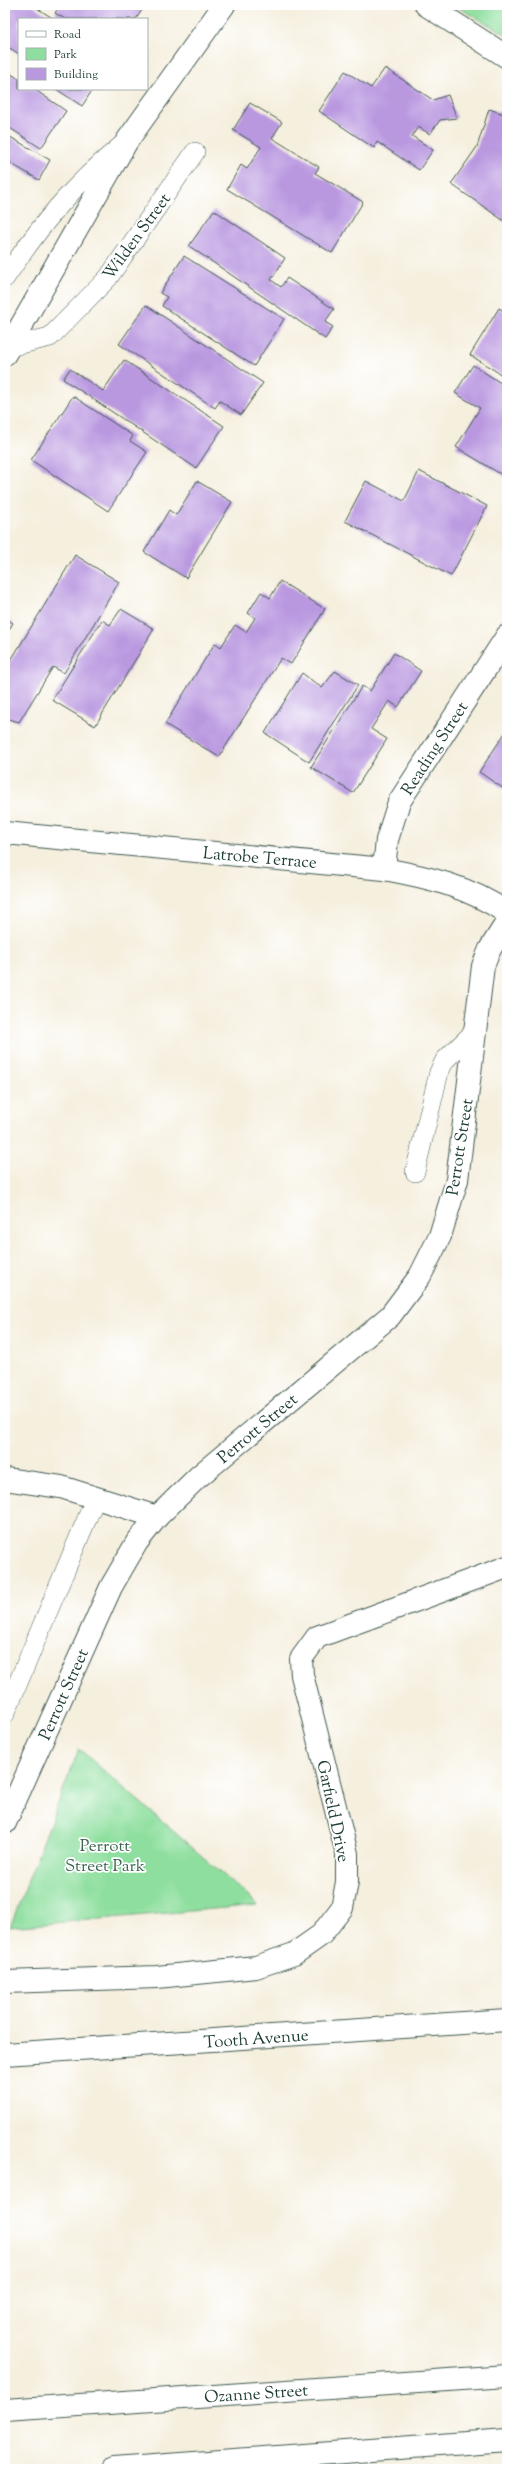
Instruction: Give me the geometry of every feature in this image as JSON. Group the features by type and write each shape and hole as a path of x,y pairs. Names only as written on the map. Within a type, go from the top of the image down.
{"street":[{"name":"Wilden Street","path":"7,351 127,141 224,5"},
{"path":"426,5 507,57"},
{"name":"Reading Street","path":"384,869 387,840 399,802 507,636"},
{"name":"Latrobe Terrace","path":"5,833 384,869 420,876 457,887 482,898 507,913"},
{"name":"Perrott Street","path":"5,1823 119,1571 136,1542 158,1517 198,1477 390,1316 420,1276 440,1236 457,1180 483,966 490,949 507,922"},
{"path":"5,1479 43,1483 96,1497 158,1517"},
{"name":"Garfield Drive","path":"5,1982 157,1977 256,1968 294,1954 321,1935 342,1908 347,1882 347,1854 302,1675 301,1659 316,1637 507,1566"},
{"name":"Tooth Avenue","path":"5,2054 507,2020"},
{"name":"Ozanne Street","path":"5,2410 507,2376"},
{"path":"113,2469 507,2440"}],"lane":[{"name":"Wilden Street","path":"5,278 36,233 62,200 86,174 127,141"},
{"name":"Wilden Street","path":"7,351 50,337 108,278 196,152"},
{"name":"Perrott Street","path":"415,1172 439,1072 445,1060 475,1031"},
{"path":"5,1714 96,1497"}],"green space":[{"path":"454,5 507,5 507,35"},
{"name":"Perrott Street Park","path":"79,1749 258,1905 10,1927"}],"building":[{"path":"5,5 32,5 52,18 18,18 18,53 5,45"},
{"path":"60,5 134,5 142,10 137,18 63,18 55,13"},
{"path":"385,68 433,100 448,95 457,118 440,120 430,134 418,127 412,136 433,150 419,170 377,142 374,148 319,111 345,71 371,88"},
{"path":"5,70 18,78 18,90 35,90 66,111 41,148 5,125"},
{"path":"58,90 92,90 82,106"},
{"path":"250,103 282,122 272,138 319,167 315,173 363,202 332,253 227,189 241,165 247,169 261,147 233,130"},
{"path":"489,109 507,115 507,223 451,184 477,147"},
{"path":"5,134 50,160 39,180 5,160"},
{"path":"214,210 285,258 271,280 281,287 287,278 334,309 325,322 333,327 325,339 189,246"},
{"path":"184,256 284,319 254,366 162,306 167,297 160,293"},
{"path":"146,305 263,383 241,415 220,401 215,408 119,344"},
{"path":"499,308 507,313 507,378 470,355"},
{"path":"124,360 224,426 196,468 63,379 70,369 103,391"},
{"path":"473,365 507,387 507,478 456,447 480,408 455,393"},
{"path":"73,396 133,436 130,441 147,452 108,511 31,460"},
{"path":"419,471 487,506 451,576 345,521 366,481 404,501"},
{"path":"197,481 232,502 186,578 144,552 169,510 176,515"},
{"path":"75,555 119,582 64,673 53,667 19,722 5,718 5,670"},
{"path":"280,581 325,609 291,664 281,658 219,757 165,724 215,643 221,647 235,625 246,632 255,618 248,613 261,592 270,598"},
{"path":"121,609 154,629 95,726 52,700 102,620 110,625"},
{"path":"5,617 13,623 5,636"},
{"path":"394,653 421,671 398,707 389,701 371,729 387,739 353,793 311,767 362,686 370,691"},
{"path":"335,671 358,685 309,762 265,733 302,673 322,688"},
{"path":"507,730 507,791 479,772"}]}
